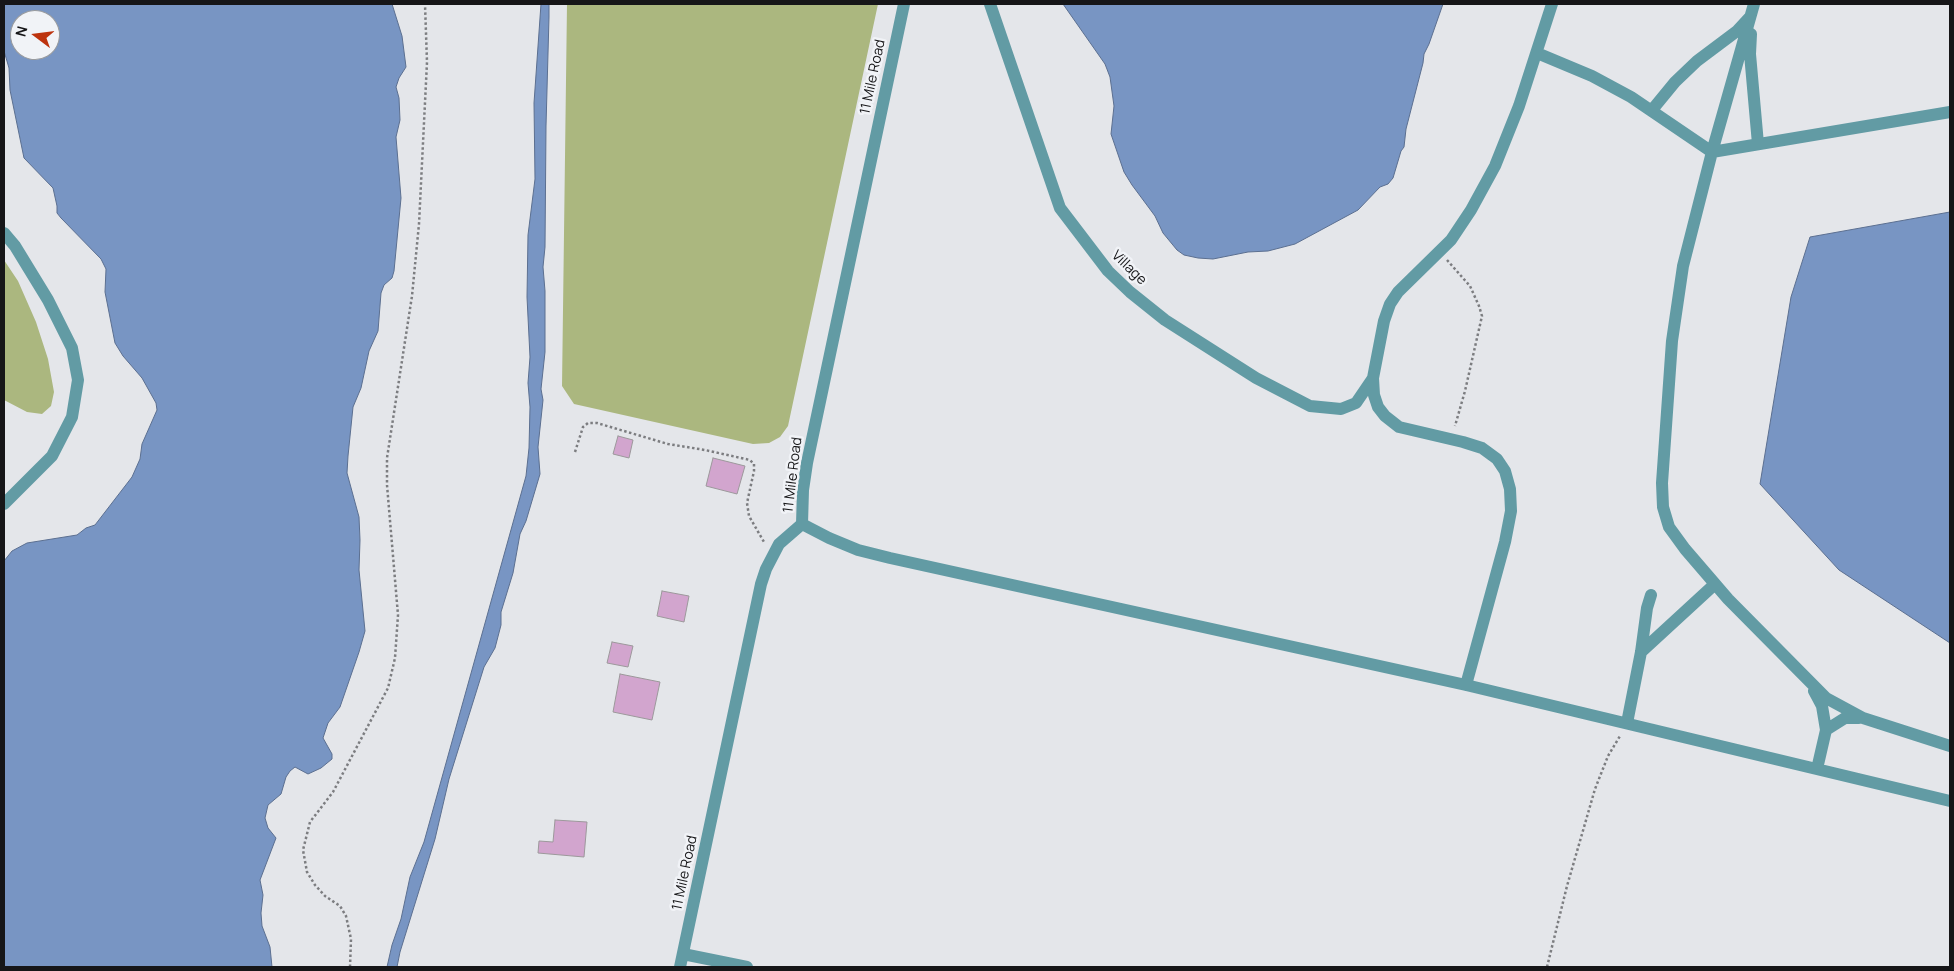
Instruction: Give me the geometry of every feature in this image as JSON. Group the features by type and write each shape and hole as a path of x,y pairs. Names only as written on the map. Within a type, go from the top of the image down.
{"street":[{"name":"11 Mile Road","path":"680,967 761,584 772,556 786,536 802,524 803,490 807,462 904,4"},
{"name":"Village","path":"990,4 1060,208 1108,271 1130,292 1166,320 1256,378 1310,406 1342,409 1356,403 1373,378"},
{"path":"1466,685 1505,542 1511,511 1510,489 1505,470 1497,459 1482,448 1449,438 1398,427 1378,406 1374,395 1373,378 1384,321 1390,304 1398,292 1451,240 1471,210 1495,166 1519,106 1552,4"},
{"path":"1754,4 1712,152 1683,266 1672,341 1662,482 1663,507 1669,527 1715,584 1826,698 1863,718 1950,746"},
{"path":"1652,110 1675,82 1698,61 1737,31 1751,17"},
{"path":"1751,17 1750,54 1758,144"},
{"path":"1537,53 1592,76 1652,110 1712,152 1950,112"},
{"path":"4,233 15,246 48,300 72,348 78,380 72,417 52,456 4,504"},
{"path":"802,524 858,550 890,558 1466,685 1950,801"},
{"path":"1641,652 1715,584"},
{"path":"1627,723 1641,652 1647,608 1651,595"},
{"path":"1809,682 1822,706 1826,730 1817,769"},
{"path":"1826,730 1845,718 1863,718"},
{"path":"683,954 747,967"}],"path":[{"path":"350,967 351,939 346,916 340,906 325,896 307,872 303,850 310,822 333,792 388,688 395,658 398,615 387,485 387,458 412,296 419,224 427,62 425,4"},
{"path":"1439,251 1470,286 1482,316 1459,414 1449,438"},
{"path":"575,452 582,427 588,423 597,423 668,444 750,460 754,464 754,471 747,503 749,516 772,556"},
{"path":"1547,967 1594,789 1608,756 1627,723"}],"green space":[{"path":"567,4 878,4 788,426 780,437 769,443 753,444 574,404 562,386"},
{"path":"4,260 18,281 36,322 48,359 54,392 51,406 42,414 27,412 4,400"}],"water":[{"path":"4,4 392,4 402,36 406,67 396,87 399,98 400,120 396,137 401,198 394,271 392,278 384,285 381,293 378,331 369,351 361,388 353,407 348,456 347,473 359,517 359,570 365,631 340,707 328,723 323,738 332,754 332,759 321,768 308,774 295,767 286,777 281,794 268,805 265,818 268,828 276,838 260,880 263,895 262,926 270,947 272,967 4,967 4,561 12,551 27,543 77,535 86,528 95,525 132,477 140,459 142,444 157,410 156,403 142,378 123,356 115,343 105,292 106,269 101,259 57,213 53,188 24,158 10,90 9,68 4,51"},
{"path":"541,4 549,4 549,17 545,247 543,267 545,352 541,389 543,400 538,447 540,474 526,521 520,534 513,573 501,612 501,625 495,648 484,667 449,779 435,839 397,967 387,967 401,919 410,877 424,842 526,476 530,407 527,297 528,235 535,179 534,103"},
{"path":"1063,4 1443,4 1424,54 1406,129 1404,147 1393,178 1388,184 1380,187 1358,210 1295,244 1268,251 1248,252 1213,259 1184,255 1177,250 1163,233 1155,216 1124,172 1111,134 1114,106 1110,77 1105,64"},
{"path":"1950,212 1950,643 1839,570 1760,484 1791,297 1810,237"}],"building":[{"path":"618,436 633,440 629,458 613,454"},
{"path":"713,458 745,466 737,494 706,486"},
{"path":"662,591 689,596 684,622 657,616"},
{"path":"612,642 633,646 628,667 607,663"},
{"path":"620,674 660,682 652,720 613,712"},
{"path":"555,820 587,822 584,857 538,853 539,841 553,842"}]}
